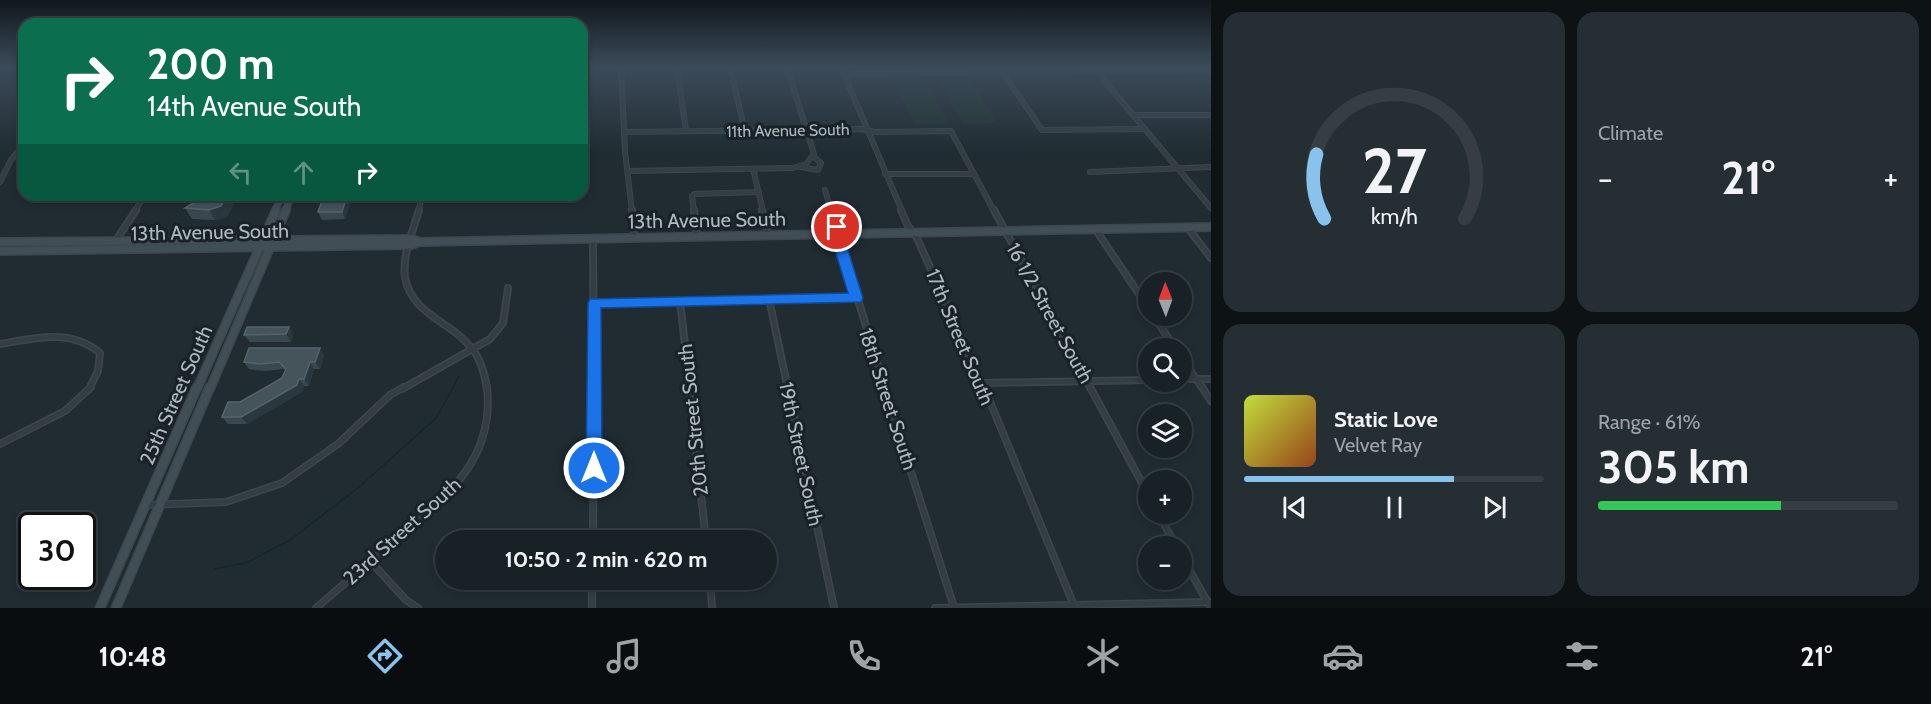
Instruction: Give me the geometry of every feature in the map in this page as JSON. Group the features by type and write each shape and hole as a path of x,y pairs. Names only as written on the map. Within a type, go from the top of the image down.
{"main road":[{"name":"25th Street South","path":"100,608 279,201"},
{"name":"25th Street South","path":"116,608 289,201"},
{"name":"13th Avenue South","path":"0,242 116,241 271,244 1211,227"},
{"name":"13th Avenue South","path":"0,251 261,244"}],"street":[{"path":"622,95 634,237"},
{"path":"681,95 686,131"},
{"path":"737,95 745,131"},
{"path":"628,171 800,167 818,170 821,166 820,162 813,156 796,95"},
{"name":"17th Street South","path":"853,95 885,174 931,268 982,383 1075,606"},
{"path":"1018,95 1042,130 1145,129"},
{"path":"1116,95 1211,208"},
{"path":"1133,115 1211,115"},
{"name":"11th Avenue South","path":"624,132 951,131"},
{"name":"16 1/2 Street South","path":"951,131 1138,475"},
{"path":"0,182 18,151"},
{"path":"800,167 810,161 813,156"},
{"path":"1089,172 1211,167"},
{"path":"753,169 768,235"},
{"path":"885,174 974,174"},
{"name":"18th Street South","path":"825,190 856,298 954,608"},
{"path":"698,236 692,196 694,194 759,192"},
{"path":"111,249 141,201"},
{"name":"23rd Street South","path":"316,608 452,492 465,475 476,454 490,408 489,390 473,350 422,309 411,295 405,276 421,201"},
{"path":"1188,228 1211,258"},
{"path":"1096,230 1138,293"},
{"path":"593,238 595,303 593,530"},
{"path":"145,505 226,502 282,483 338,444 390,396 490,339 499,331 505,314 508,288"},
{"path":"595,303 856,298"},
{"name":"19th Street South","path":"769,299 834,608"},
{"name":"20th Street South","path":"680,301 705,530"},
{"path":"0,344 68,335 83,338 91,344 100,352 100,360 93,384 73,405 33,429 0,444"},
{"path":"1192,373 1211,401"},
{"path":"1192,379 1211,379"},
{"path":"982,383 1138,380"},
{"path":"370,561 406,600 418,608"},
{"path":"936,608 1209,604 1192,574"},
{"path":"592,590 592,608"},
{"path":"711,590 712,608"}],"shaded area":[{"path":"901,95 933,95 949,124 915,124"},
{"path":"947,95 980,95 997,123 963,124"}],"building":[{"path":"224,201 221,206 209,210 185,208 195,202"},
{"path":"322,201 345,201 342,212 318,212"},
{"path":"247,327 289,327 286,334 244,335"},
{"path":"249,348 320,348 315,362 310,362 304,379 299,379 297,385 241,417 222,417 228,402 240,402 282,378 286,369 279,362 260,364 244,362"}],"waterway":[{"path":"588,95 588,156"},
{"path":"215,569 248,562 290,540 358,488 437,417 459,376"}],"route":[{"path":"594,468 595,303 856,298 837,234 837,227"}]}
